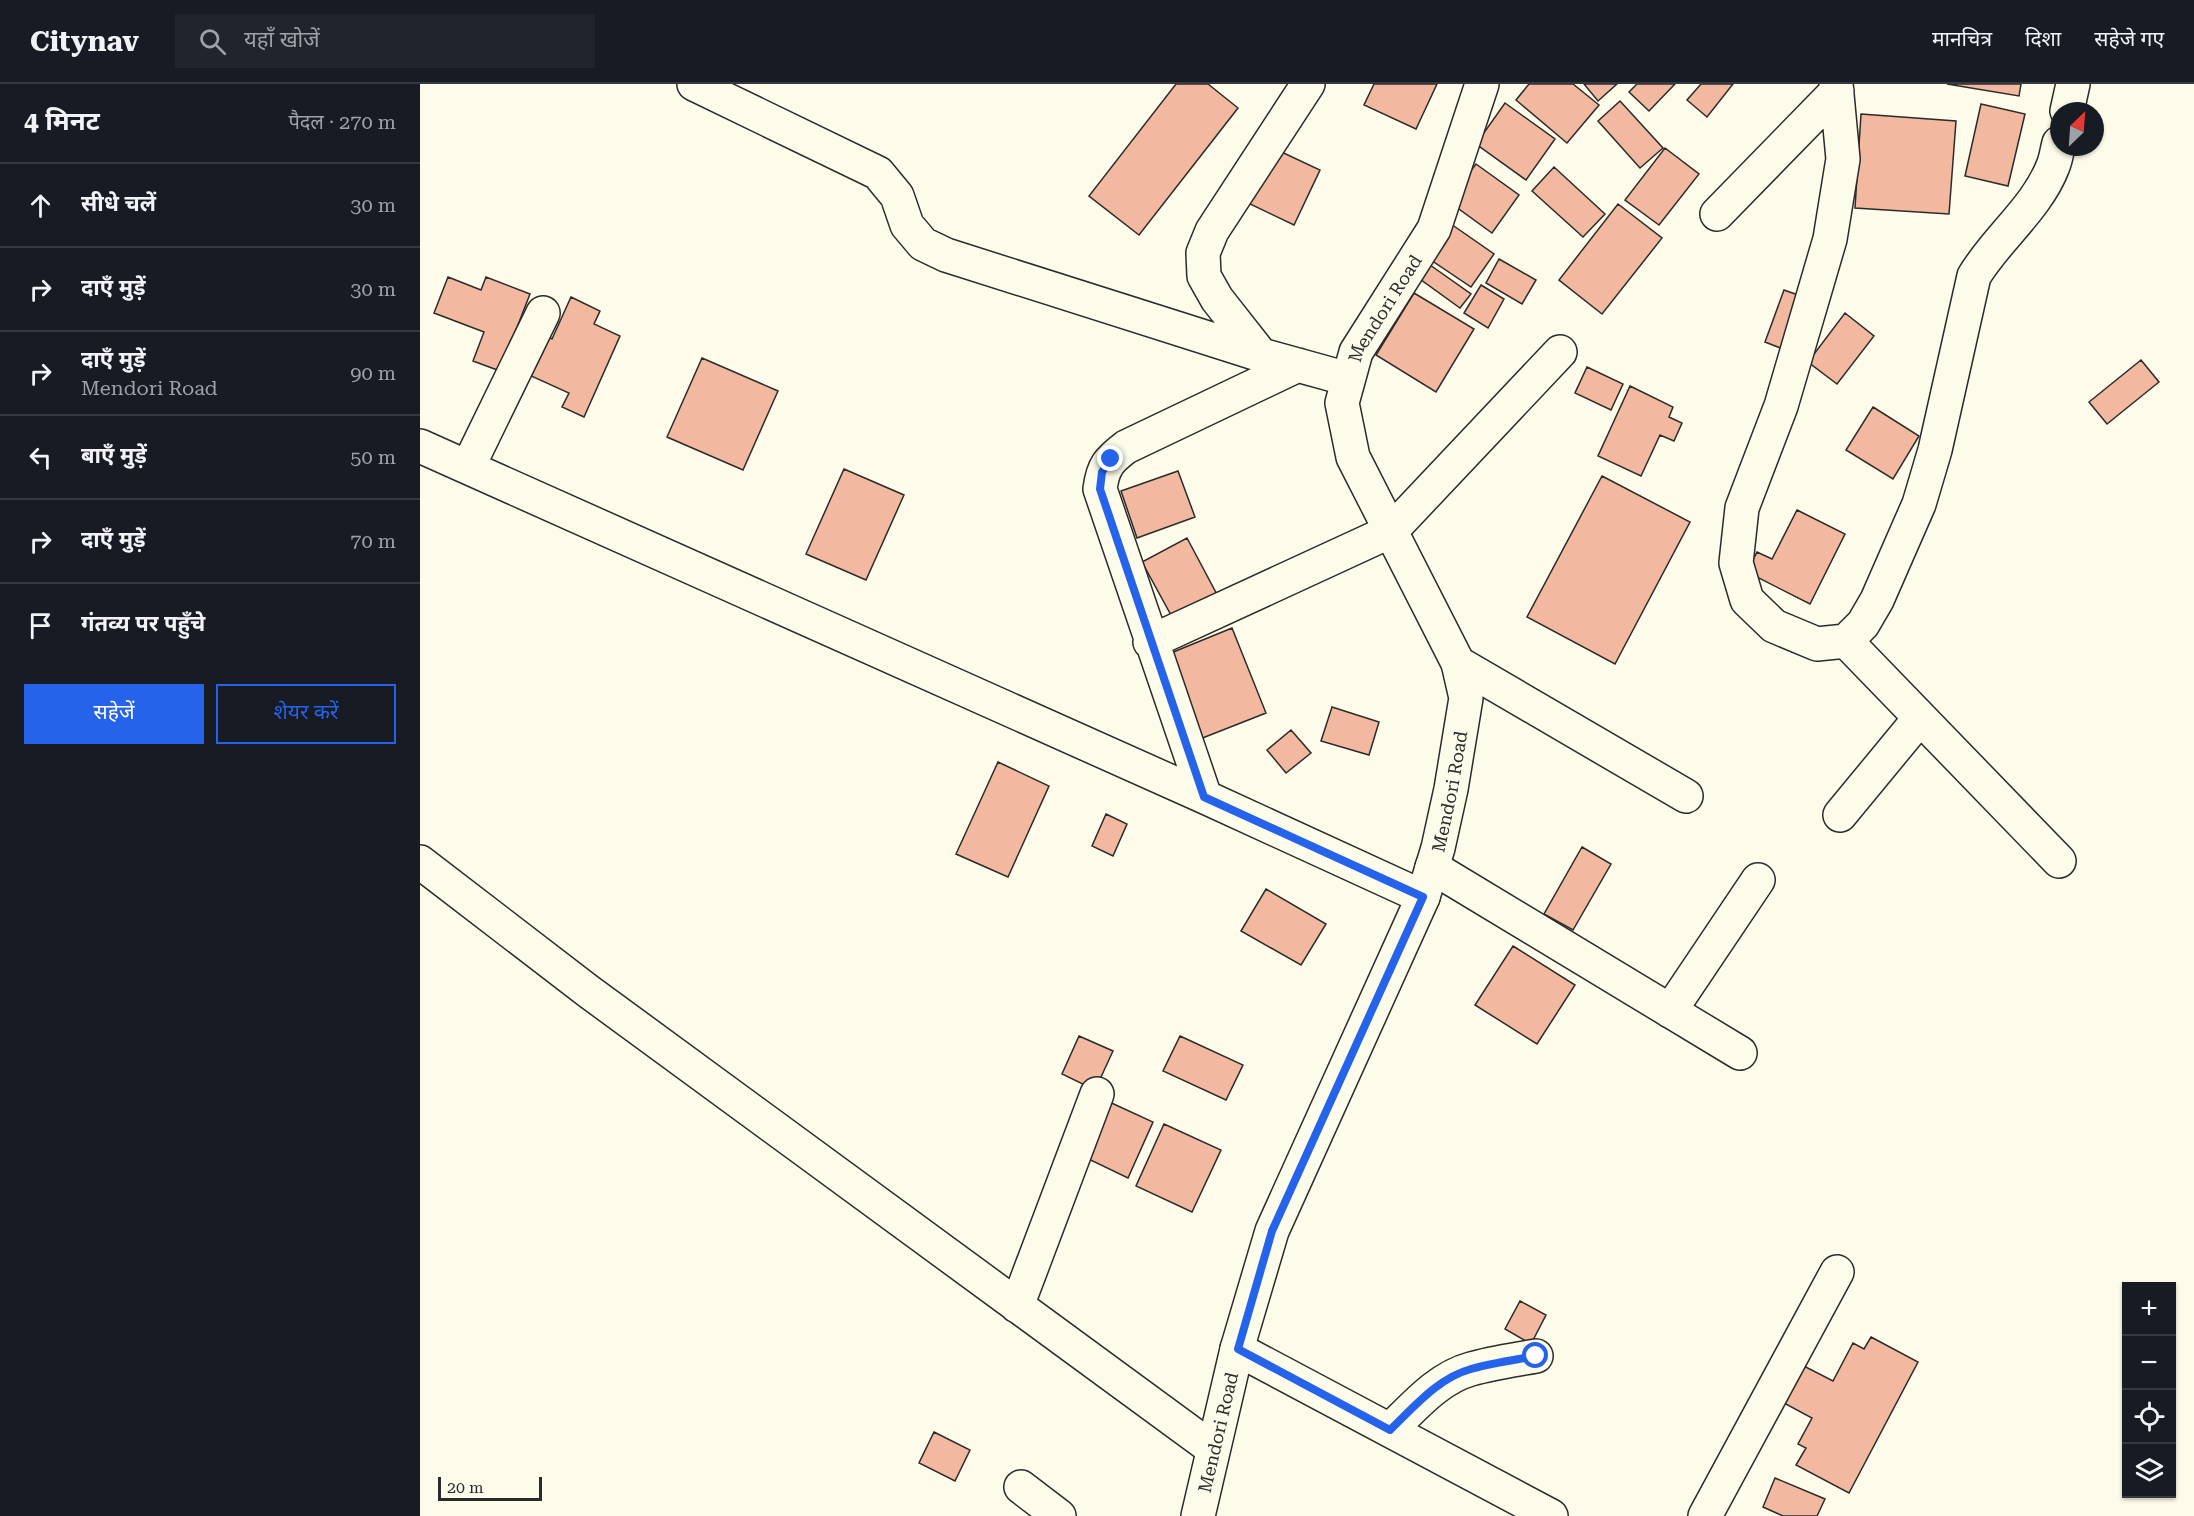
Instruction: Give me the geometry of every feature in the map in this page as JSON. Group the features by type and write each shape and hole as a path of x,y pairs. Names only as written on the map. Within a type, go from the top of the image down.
{"street":[{"path":"694,84 878,173 897,196 907,225 923,244 946,255 1261,356 1348,380"},
{"path":"1261,356 1217,299 1204,276 1203,253 1212,231 1308,84"},
{"name":"Mendori Road","path":"1198,1516 1238,1349 1272,1231 1427,882 1438,848 1451,789 1466,698 1458,663 1353,457 1342,403 1356,352 1434,229 1482,84"},
{"path":"2069,102 2073,84"},
{"path":"1717,214 1836,87"},
{"path":"1836,87 1843,159 1830,239 1781,406 1742,508 1736,563 1747,600 1774,626 1817,644 1846,641 1863,624 1877,600 1918,504 1935,450 1974,276 1984,259 2034,200 2053,166 2056,156"},
{"path":"468,467 543,314"},
{"path":"1150,642 1390,531 1560,352"},
{"path":"1204,797 1100,489 1102,472 1111,459 1126,447 1298,365"},
{"path":"420,446 1204,797 1427,882 1670,1011 1740,1053"},
{"path":"1846,641 2059,861"},
{"path":"1458,663 1686,796"},
{"path":"1840,815 1920,718"},
{"path":"420,862 588,991 1213,1449"},
{"path":"1670,1011 1758,880"},
{"path":"1017,1306 1097,1094"},
{"path":"1705,1516 1837,1272"},
{"path":"1238,1349 1551,1516"},
{"path":"1390,1430 1432,1390 1451,1378 1470,1369 1536,1356"},
{"path":"1021,1487 1059,1516"}],"building":[{"path":"1176,84 1208,84 1238,108 1139,235 1089,196"},
{"path":"1374,84 1437,84 1416,129 1364,105"},
{"path":"1529,84 1573,84 1599,105 1567,143 1516,100"},
{"path":"1584,84 1617,84 1598,101"},
{"path":"1637,84 1675,84 1649,111 1629,92"},
{"path":"1701,84 1733,84 1707,117 1687,100"},
{"path":"1947,84 2021,84 2019,96"},
{"path":"1620,101 1663,148 1640,168 1598,121"},
{"path":"1505,103 1555,139 1526,180 1476,144"},
{"path":"1981,104 2025,114 2008,186 1965,176"},
{"path":"1861,114 1956,121 1949,214 1855,208"},
{"path":"1273,148 1320,170 1294,225 1248,203"},
{"path":"1665,148 1699,174 1659,225 1625,200"},
{"path":"1476,164 1519,195 1492,233 1448,201"},
{"path":"1554,167 1605,214 1583,237 1532,191"},
{"path":"1618,204 1662,238 1602,314 1559,280"},
{"path":"1451,224 1494,254 1471,287 1428,258"},
{"path":"1499,259 1536,280 1522,304 1486,283"},
{"path":"1423,260 1471,294 1460,308 1413,274"},
{"path":"448,277 481,290 486,277 530,294 500,371 473,361 484,332 434,313"},
{"path":"1481,285 1504,299 1488,328 1464,313"},
{"path":"1784,290 1801,296 1783,349 1765,342"},
{"path":"1414,293 1474,329 1436,392 1376,355"},
{"path":"571,297 600,311 594,324 620,336 584,417 562,407 569,393 529,375 547,336 552,339"},
{"path":"1845,313 1874,336 1837,384 1808,362"},
{"path":"702,358 778,391 743,470 667,437"},
{"path":"2141,360 2159,382 2107,424 2089,402"},
{"path":"1587,367 1623,384 1611,410 1575,393"},
{"path":"1630,386 1673,407 1669,417 1682,423 1674,441 1660,435 1641,476 1598,456"},
{"path":"1873,407 1919,436 1893,479 1846,450"},
{"path":"844,469 904,495 866,580 806,554"},
{"path":"1178,471 1195,517 1137,538 1121,491"},
{"path":"1602,476 1690,522 1615,664 1527,617"},
{"path":"1797,510 1845,534 1810,604 1747,572 1757,552 1772,559"},
{"path":"1187,538 1221,602 1177,626 1142,562"},
{"path":"1232,628 1266,713 1200,739 1166,655"},
{"path":"1332,707 1379,722 1369,755 1321,741"},
{"path":"1291,730 1311,753 1286,773 1267,750"},
{"path":"998,762 1049,786 1008,877 956,854"},
{"path":"1106,814 1127,824 1113,856 1092,846"},
{"path":"1582,847 1611,864 1573,930 1544,914"},
{"path":"1266,889 1326,924 1301,965 1241,931"},
{"path":"1513,946 1575,985 1537,1044 1475,1005"},
{"path":"1079,1036 1113,1051 1095,1090 1062,1074"},
{"path":"1180,1036 1243,1065 1226,1100 1163,1071"},
{"path":"1105,1100 1153,1122 1128,1178 1080,1155"},
{"path":"1164,1124 1221,1150 1192,1212 1136,1186"},
{"path":"1520,1301 1546,1315 1531,1344 1505,1329"},
{"path":"1871,1337 1918,1362 1849,1493 1796,1465 1806,1448 1798,1444 1812,1418 1782,1402 1802,1365 1833,1381 1853,1343 1864,1349"},
{"path":"934,1432 970,1450 955,1481 919,1463"},
{"path":"1775,1478 1825,1499 1817,1516 1783,1516 1763,1507"}],"route":[{"path":"1111,459 1102,472 1100,489 1204,797 1423,897 1272,1231 1238,1349 1390,1430 1432,1390 1451,1378 1470,1369 1536,1356"}]}
